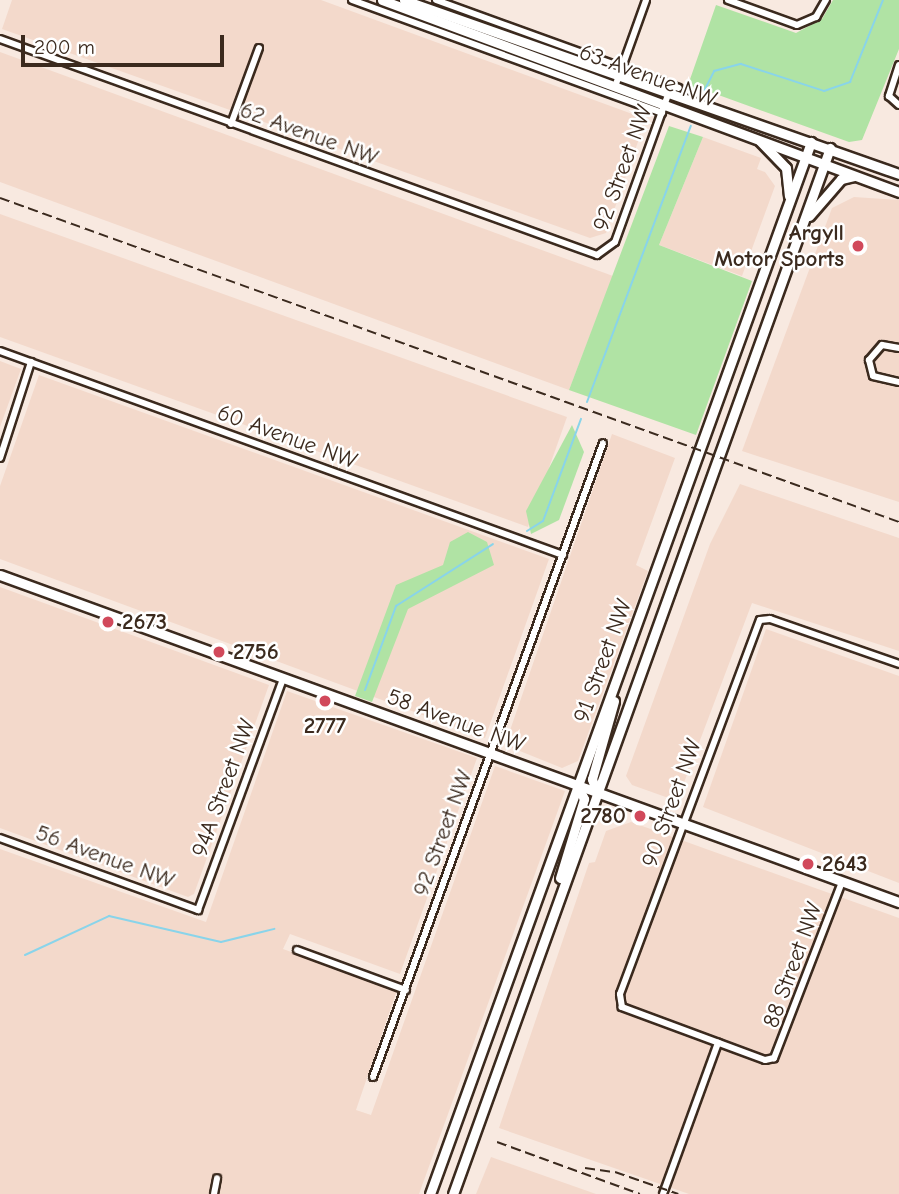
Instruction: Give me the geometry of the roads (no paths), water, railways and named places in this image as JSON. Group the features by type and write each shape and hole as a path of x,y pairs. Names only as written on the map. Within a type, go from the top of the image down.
{"main road":[{"name":"63 Avenue NW","path":"382,0 667,99 806,157 899,192"},
{"name":"63 Avenue NW","path":"404,0 617,81"},
{"name":"63 Avenue NW","path":"667,99 830,148 899,174"},
{"path":"758,137 786,168 788,205"},
{"name":"91 Street NW","path":"430,1194 811,142"},
{"name":"91 Street NW","path":"453,1194 830,148"},
{"path":"803,223 841,179 856,176"},
{"name":"58 Avenue NW","path":"0,575 899,902"},
{"path":"597,793 593,779 621,669"},
{"path":"557,900 559,881 584,799 578,786"}],"street":[{"name":"63 Avenue NW","path":"352,0 662,113"},
{"name":"63 Avenue NW","path":"436,0 679,88"},
{"path":"617,81 646,0"},
{"path":"728,0 794,24 809,22 826,0"},
{"name":"62 Avenue NW","path":"0,39 590,254 607,252"},
{"path":"232,124 259,48"},
{"path":"899,65 889,98 899,106"},
{"name":"92 Street NW","path":"607,252 615,242 667,99"},
{"path":"899,348 882,345 869,360 873,376 899,382"},
{"name":"60 Avenue NW","path":"0,351 563,555"},
{"path":"0,458 32,362"},
{"name":"92 Street NW","path":"373,1077 603,443"},
{"name":"90 Street NW","path":"718,1043 629,1011 621,1004 620,994 682,824 764,617 899,664"},
{"name":"94A Street NW","path":"198,910 283,679"},
{"name":"56 Avenue NW","path":"0,838 198,910"},
{"name":"88 Street NW","path":"718,1043 765,1060 774,1058 842,882"},
{"path":"297,950 405,990"},
{"path":"663,1194 718,1043"},
{"path":"214,1194 217,1178"}],"waterway":[{"path":"703,93 714,71 741,64 824,91 850,82 883,0"},
{"path":"587,402 691,126"},
{"path":"527,531 543,521 581,419"},
{"path":"365,690 396,606 493,544"},
{"path":"25,955 109,916 221,942 274,929"}],"railway":[{"path":"0,198 899,522"},
{"path":"497,1142 640,1194"},
{"path":"585,1168 615,1172 678,1194"}],"place":[{"name":"Argyll Motor Sports","path":"858,246"},
{"name":"2673","path":"108,622"},
{"name":"2756","path":"219,652"},
{"name":"2777","path":"325,701"},
{"name":"2780","path":"640,816"},
{"name":"2643","path":"808,864"}]}
